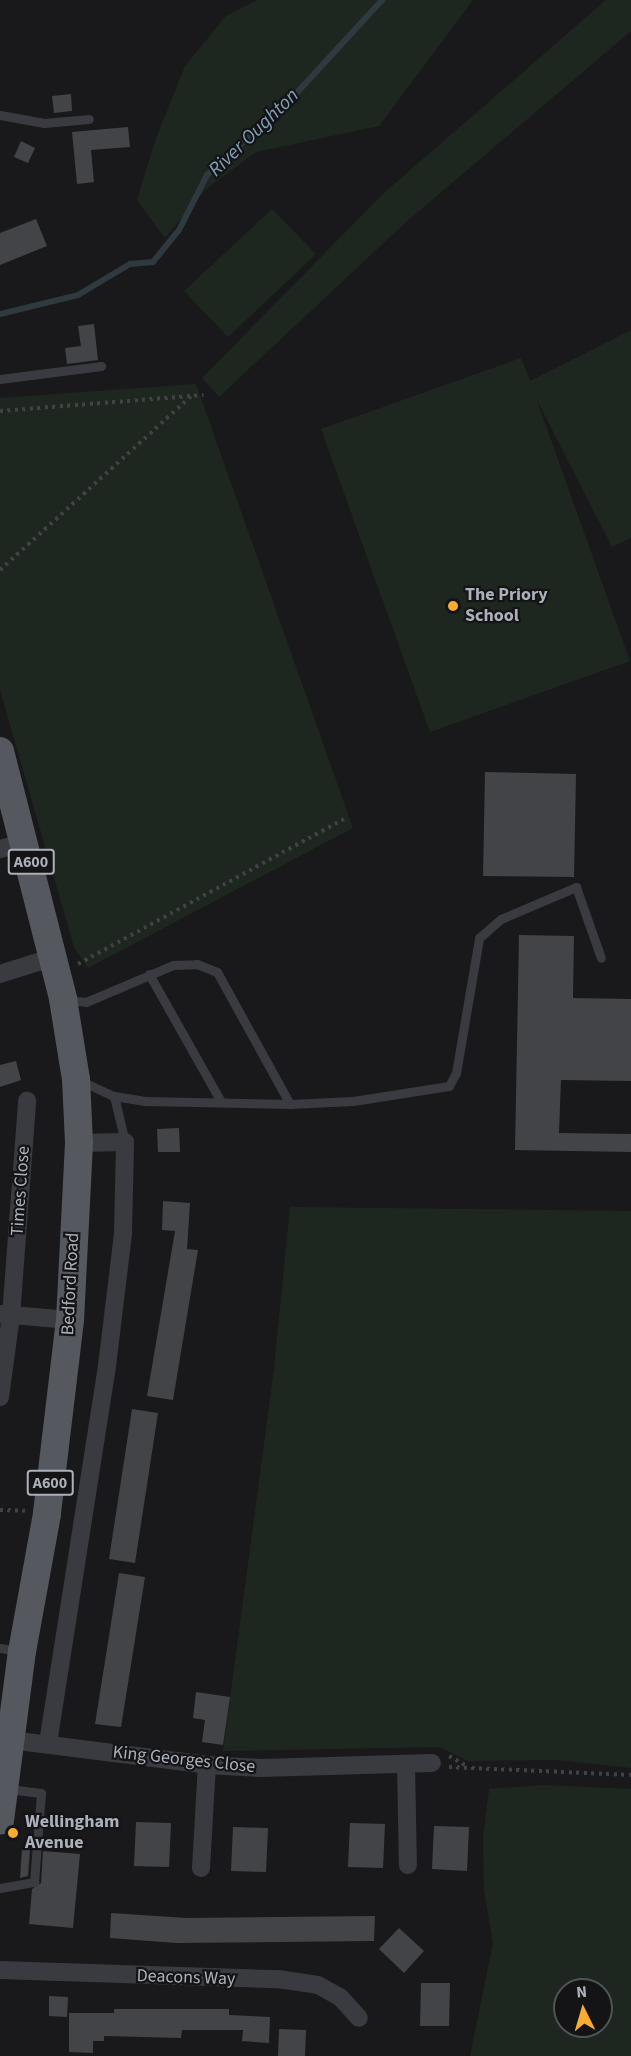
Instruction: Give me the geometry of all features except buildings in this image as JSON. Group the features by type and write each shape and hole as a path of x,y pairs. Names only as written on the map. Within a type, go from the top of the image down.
{"main road":[{"name":"Bedford Road","path":"0,751 13,846 58,976 76,1079 79,1143 70,1320 47,1514 11,1650 10,1740 0,1821"}],"street":[{"path":"0,974 58,976"},
{"name":"Times Close","path":"0,1396 27,1101"},
{"path":"48,1743 107,1366 123,1233 124,1142 79,1143"},
{"path":"6,1315 70,1320"},
{"name":"King Georges Close","path":"10,1740 48,1743 207,1765 261,1768 432,1763"},
{"path":"201,1868 207,1765"},
{"path":"406,1765 408,1865"},
{"name":"Deacons Way","path":"0,1970 278,1979 318,1985 340,1997 359,2019"}],"lane":[{"path":"0,116 44,123 89,119"},
{"path":"0,379 101,366"},
{"path":"76,1079 114,1096 144,1101 290,1104 353,1101 449,1086 456,1072 480,938 501,918 576,887 601,958"},
{"path":"58,976 86,1002 173,965 197,964 217,972 290,1104"},
{"path":"149,974 221,1102"},
{"path":"114,1096 124,1142"},
{"path":"0,1888 34,1882 41,1793 3,1788"}],"path":[{"path":"0,411 203,395"},
{"path":"0,570 191,396"},
{"path":"58,976 344,819"},
{"path":"432,1763 438,1767 559,1769 631,1775"}],"shaded area":[{"path":"257,0 473,0 379,126 256,152 205,190 165,238 137,200 156,138 185,66 226,16"},
{"path":"606,0 631,0 631,31 406,222 219,397 202,378 385,192"},
{"path":"272,209 316,254 228,337 184,291"},
{"path":"631,330 631,538 612,547 536,398 630,661 430,732 321,429 521,358 530,381"},
{"path":"196,384 353,828 88,968 74,947 0,690 0,398"},
{"path":"290,1207 631,1211 631,1768 557,1760 468,1761 440,1747 223,1751 274,1369"},
{"path":"544,1785 631,1789 631,2056 470,2056 493,1943 484,1891 483,1838 489,1789"}],"waterway":[{"name":"River Oughton","path":"0,314 78,295 130,264 153,262 179,230 207,175 292,98 382,0"}],"place":[{"name":"The Priory School","path":"453,606"},
{"name":"Wellingham Avenue","path":"13,1833"}]}
